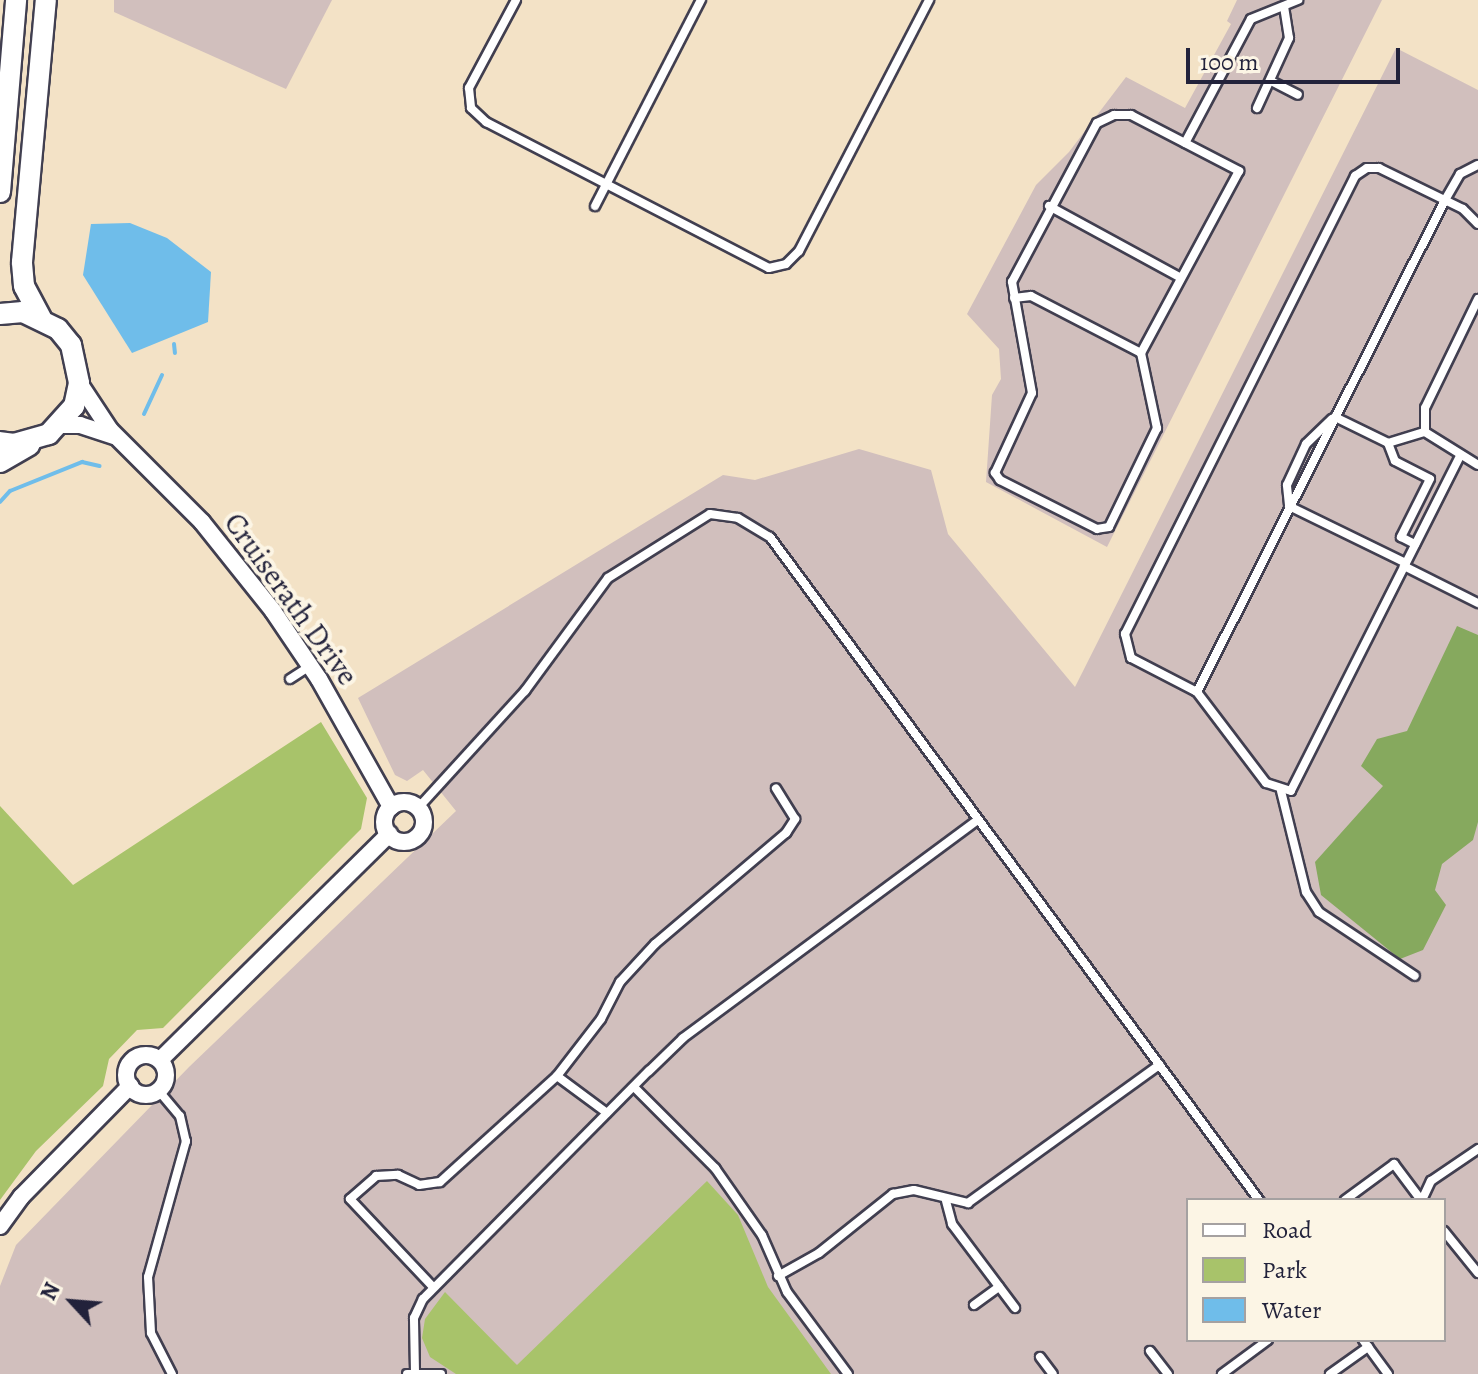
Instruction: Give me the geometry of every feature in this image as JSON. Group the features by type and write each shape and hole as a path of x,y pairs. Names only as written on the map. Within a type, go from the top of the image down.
{"street":[{"path":"0,192 16,0"},
{"path":"0,462 60,425 74,406 79,383 71,345 41,318 24,286 22,262 46,0"},
{"path":"0,314 41,318"},
{"name":"Cruiserath Drive","path":"79,383 122,442 202,522 310,666 391,807"},
{"name":"Cruiserath Drive","path":"60,425 80,425 122,442"},
{"path":"0,442 36,441"},
{"path":"407,803 418,808 424,826 418,837 406,842 389,834 385,818 391,807 407,803"},
{"path":"160,1060 389,834"},
{"path":"149,1055 160,1060 166,1079 158,1090 140,1094 130,1086 127,1070 133,1060 149,1055"},
{"path":"0,1226 21,1197 130,1086"}],"lane":[{"path":"516,0 469,88 471,108 486,122 604,186 753,264 769,268 786,264 799,251 929,0"},
{"path":"595,206 701,0"},
{"path":"1185,143 1251,19 1292,5 1289,38 1257,108"},
{"path":"1271,81 1298,95"},
{"path":"1114,115 1131,115 1239,171 1141,353 1157,428 1109,527 1097,529 1000,480 995,473 1032,393 1012,282 1049,206 1097,123 1114,115"},
{"path":"1197,692 1445,200 1460,174 1478,165"},
{"path":"1460,456 1291,791 1281,791 1266,783 1197,692 1131,658 1125,634 1355,176 1367,168 1379,168 1445,200 1478,224"},
{"path":"1049,206 1181,278"},
{"path":"1014,298 1031,296 1141,353"},
{"path":"1425,432 1425,408 1478,299"},
{"path":"1335,417 1388,443 1395,461 1430,479 1401,537 1415,544"},
{"path":"1289,506 1287,485 1306,444 1335,417"},
{"path":"1388,443 1425,432"},
{"path":"1425,432 1478,465"},
{"path":"1289,506 1478,603"},
{"path":"418,808 525,691 608,578 710,514 738,518 770,537 976,821 1258,1198"},
{"path":"290,679 310,666"},
{"path":"433,1287 350,1199 376,1176 398,1175 419,1185 440,1182 557,1076 601,1019 620,982 655,944 786,833 795,819 776,788"},
{"path":"1281,791 1306,892 1319,912 1415,976"},
{"path":"441,1374 411,1373 414,1318 433,1287 683,1038 976,821"},
{"path":"778,1276 819,1253 893,1194 914,1190 946,1201 968,1203 1159,1065"},
{"path":"557,1076 607,1113"},
{"path":"634,1087 715,1168 762,1235 778,1276 848,1374"},
{"path":"158,1090 180,1116 186,1141 148,1277 151,1333 172,1374"},
{"path":"1423,1198 1431,1181 1478,1149"},
{"path":"1348,1198 1394,1164 1420,1198"},
{"path":"946,1201 952,1224 1015,1308"},
{"path":"1446,1233 1478,1273"},
{"path":"974,1305 999,1287"},
{"path":"1222,1374 1265,1342"},
{"path":"1330,1374 1365,1343 1388,1374"},
{"path":"1150,1351 1168,1374"},
{"path":"1040,1357 1053,1374"}],"shaded area":[{"path":"114,0 332,0 286,89 114,12"},
{"path":"1237,0 1382,0 1107,547 986,482 992,395 1001,379 999,349 967,314 1036,185 1069,152 1126,77 1185,108 1231,24 1227,21"},
{"path":"1396,48 1478,90 1478,1374 0,1374 0,1286 16,1245 189,1067 456,811 423,770 407,781 395,775 358,698 723,475 755,480 859,449 931,470 948,534 1075,687"}],"green space":[{"path":"1457,626 1478,635 1478,822 1473,840 1442,864 1435,890 1446,905 1423,950 1400,959 1321,895 1315,862 1383,786 1361,766 1377,739 1407,731"},
{"path":"321,722 367,798 361,829 163,1028 137,1030 109,1059 103,1086 36,1151 0,1200 0,806 73,885"},
{"path":"707,1181 738,1215 768,1287 831,1374 456,1374 430,1357 422,1338 425,1319 445,1292 517,1365"}],"water":[{"path":"130,223 167,238 211,272 208,322 132,353 83,275 91,224"}],"waterway":[{"path":"174,344 175,353"},
{"path":"144,414 162,375"},
{"path":"0,502 10,491 82,462 100,466"}]}
